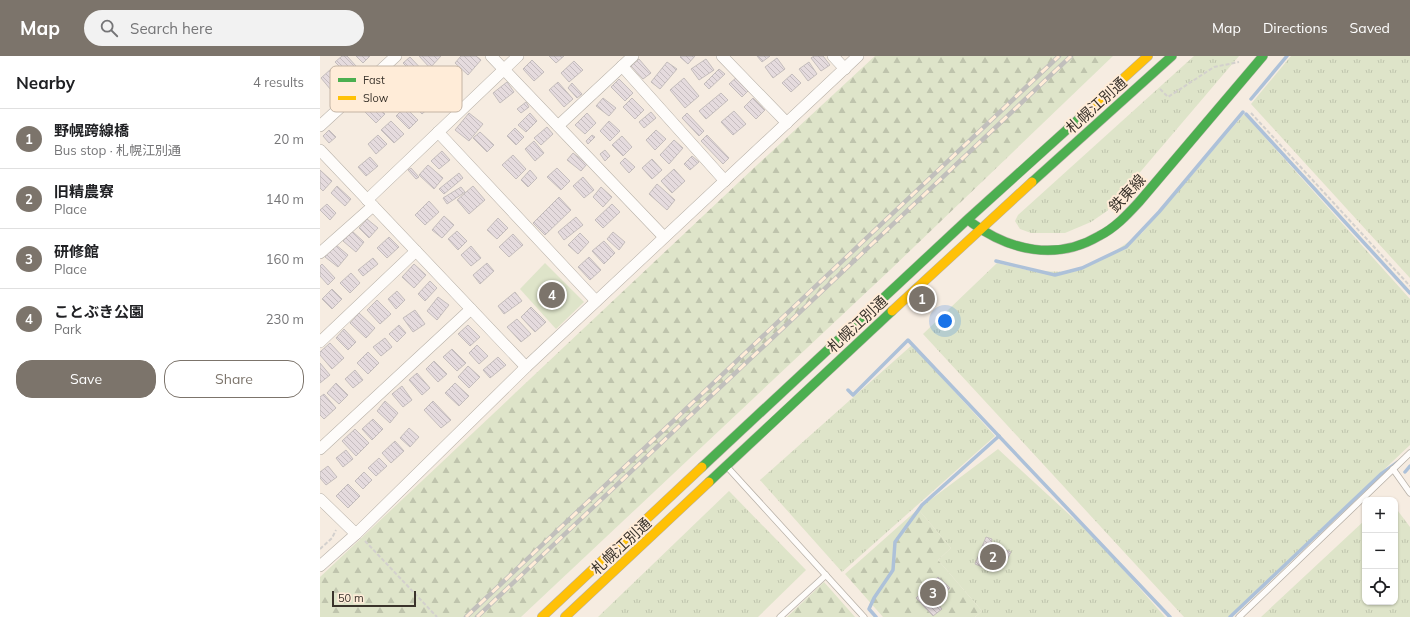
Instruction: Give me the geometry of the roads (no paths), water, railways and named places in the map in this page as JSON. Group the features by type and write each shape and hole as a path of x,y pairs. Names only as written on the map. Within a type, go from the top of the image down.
{"main road":[{"name":"札幌江別通","path":"542,617 968,219 1148,56"},
{"name":"札幌江別通","path":"565,617 980,229 1172,56"},
{"name":"鉄東線","path":"968,219 980,229 1004,241 1045,251 1082,245 1099,237 1115,226 1139,202 1264,56"}],"street":[{"path":"385,66 396,56"},
{"path":"491,56 664,237"},
{"path":"462,109 518,56"},
{"path":"558,126 633,56"},
{"path":"722,56 786,123"},
{"path":"832,56 845,69"},
{"path":"320,566 360,537 526,367 858,56"},
{"path":"622,66 725,181"},
{"path":"320,126 335,112"},
{"path":"320,253 459,112"},
{"path":"438,132 596,301"},
{"path":"320,150 526,367"},
{"path":"320,342 416,251"},
{"path":"320,449 471,309"},
{"path":"320,499 360,537"}],"lane":[{"path":"715,454 864,617"},
{"path":"1239,617 1410,454"},
{"path":"1393,469 1410,493"},
{"path":"780,617 826,575"}],"waterway":[{"path":"1251,99 1287,56"},
{"path":"996,261 1055,275 1082,268 1126,247 1159,212 1243,112"},
{"path":"1246,114 1410,293"},
{"path":"848,390 853,395 908,340 1170,617"},
{"path":"876,617 869,609 874,598 893,570 895,542 922,505 999,436"},
{"path":"1230,617 1381,474 1398,462"},
{"path":"1405,472 1410,466"}],"railway":[{"path":"466,617 1059,56"},
{"path":"477,617 1071,56"}],"place":[{"name":"ことぶき公園","path":"552,295"},
{"name":"野幌跨線橋","path":"922,299"},
{"name":"旧精農寮","path":"993,557"},
{"name":"研修館","path":"933,593"}]}
